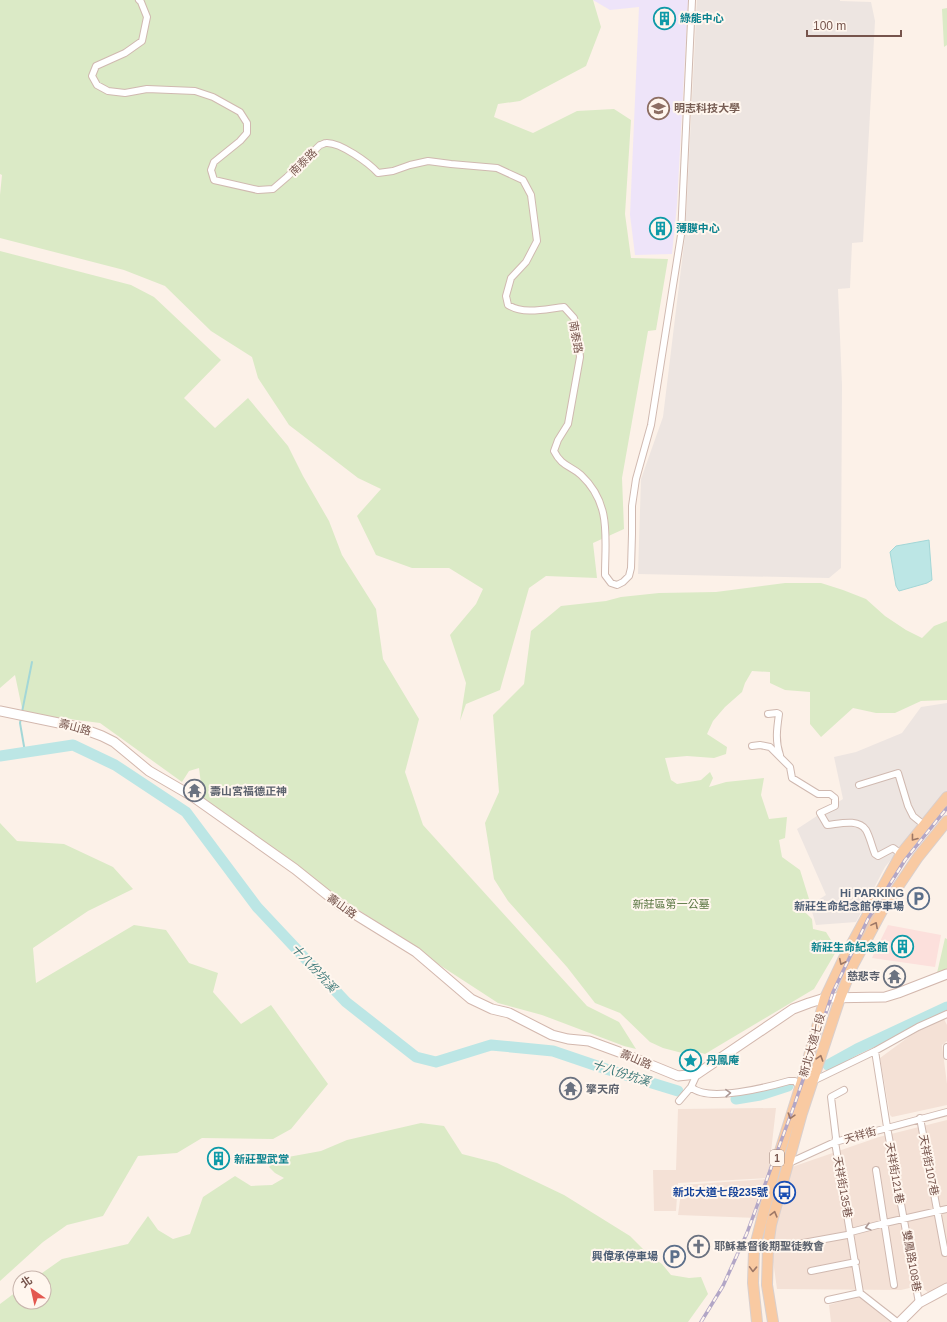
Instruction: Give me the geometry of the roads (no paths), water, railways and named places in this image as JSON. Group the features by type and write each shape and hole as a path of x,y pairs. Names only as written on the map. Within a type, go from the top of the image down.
{"main road":[{"name":"新北大道七段","path":"757,1322 753,1283 754,1250 776,1164 825,998 843,960 901,854 947,796"},
{"name":"新北大道七段","path":"773,1322 767,1284 768,1246 771,1225 802,1113 840,998 852,967 883,910 918,857 947,821"}],"street":[{"name":"南泰路","path":"139,0 147,17 142,41 125,53 96,66 92,76 97,85 108,91 125,93 147,89 195,91 213,97 240,112 247,123 247,133 240,141 214,162 211,170 214,180 258,190 273,189 288,177 320,145 326,143 349,150 371,165 378,173 392,171 428,161 497,168 523,180 531,195 537,240 526,262 511,278 506,296 508,305 516,309 528,311 564,307 574,318 580,357 568,424 558,440 554,451 558,459 566,466 580,474 593,490 601,504 605,518 605,575 611,583 617,584 624,582 629,576 631,568 632,506 636,479 651,425 682,235 692,0"},
{"name":"壽山路","path":"0,711 78,727 114,742 149,771 192,796 217,813 295,869 340,905 427,960 476,1002 508,1013 552,1035 568,1039 589,1041 620,1052 674,1075 697,1074"},
{"path":"768,714 779,714 776,734 777,747 781,758"},
{"path":"752,746 760,745 770,747 790,767 792,778 818,794 830,794 835,798 835,806 820,813 827,825 847,823 860,825 866,830 875,854 878,856 893,848 901,854"},
{"path":"859,785 898,773 908,806 914,816 924,825"},
{"path":"679,1101 691,1087 697,1074 793,1010 825,998 885,996 898,994 947,974"},
{"path":"812,1082 875,1051 918,1027 947,1015"},
{"path":"947,1047 947,1056"},
{"name":"天祥街121巷","path":"875,1051 904,1219"},
{"path":"691,1087 695,1091 701,1093 734,1093 794,1081 798,1085 799,1089"},
{"name":"天祥街135巷","path":"844,1090 831,1097 836,1138 835,1142 860,1293"},
{"name":"天祥街","path":"776,1164 789,1163 835,1142 947,1112"},
{"name":"天祥街107巷","path":"920,1118 945,1253"},
{"path":"876,1170 894,1285"},
{"path":"803,1242 847,1235 851,1232 885,1223 947,1209"},
{"name":"雙鳳路108巷","path":"904,1219 919,1303"},
{"path":"811,1271 856,1262"},
{"path":"900,1322 919,1303 947,1288"},
{"path":"828,1300 860,1293 897,1322"}],"water":[{"path":"929,540 932,580 927,583 899,591 896,586 890,552 896,546"}],"waterway":[{"path":"22,712 32,662"},
{"path":"21,718 20,723 25,752"},
{"name":"十八份坑溪","path":"0,756 73,745 115,765 186,812 257,907 346,1002 416,1057 436,1062 491,1045 553,1051 678,1091"},
{"name":"十八份坑溪","path":"828,1065 857,1049 947,1007"},
{"name":"十八份坑溪","path":"736,1099 760,1095 788,1086"}],"railway":[{"path":"701,1322 723,1286 747,1233 794,1106 833,992 868,919 905,860 947,808"}],"place":[{"name":"綠能中心","path":"664,18"},
{"name":"明志科技大學","path":"658,108"},
{"name":"薄膜中心","path":"660,228"},
{"name":"壽山宮福德正神","path":"195,791"},
{"name":"Hi PARKING 新莊生命紀念館停車場","path":"919,899"},
{"name":"新莊生命紀念館","path":"903,947"},
{"name":"慈悲寺","path":"895,976"},
{"name":"丹鳳庵","path":"690,1060"},
{"name":"擎天府","path":"570,1089"},
{"name":"新莊聖武堂","path":"219,1159"},
{"name":"新北大道七段235號","path":"784,1192"},
{"name":"耶穌基督後期聖徒教會","path":"699,1246"},
{"name":"興偉承停車場","path":"674,1256"}],"park label":[{"name":"新莊區第一公墓","path":"671,904"}]}
